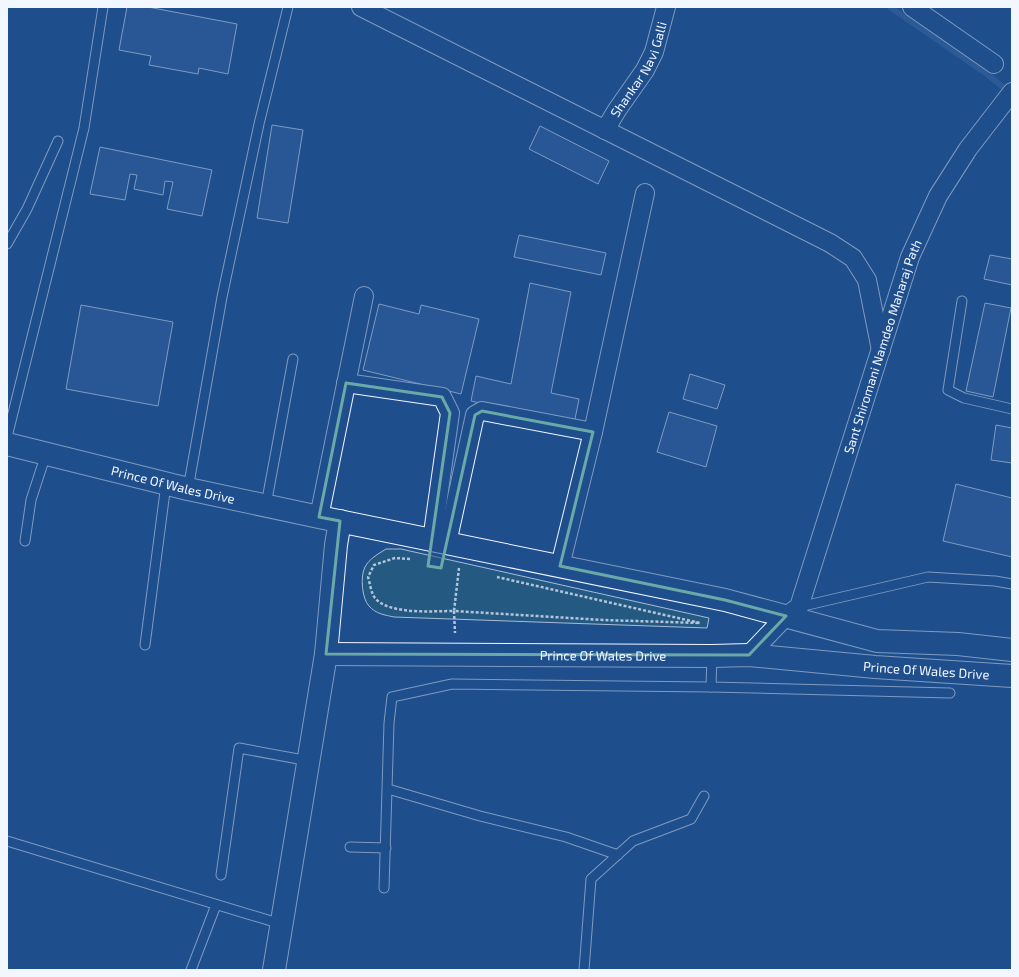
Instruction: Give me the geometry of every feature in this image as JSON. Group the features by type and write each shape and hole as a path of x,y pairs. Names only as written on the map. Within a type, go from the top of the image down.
{"street":[{"path":"362,7 830,243 853,258 867,280 881,350"},
{"name":"Shankar Navi Galli","path":"605,130 645,70 654,52 666,7"},
{"path":"912,7 994,64"},
{"name":"Sant Shiromani Namdeo Maharaj Path","path":"792,612 881,350 910,257 938,196 968,149 1012,92"},
{"path":"560,566 593,432 645,193"},
{"path":"319,517 364,296"},
{"path":"346,382 442,397 450,413 439,542"},
{"path":"439,542 474,415 482,411 593,432"},
{"name":"Prince Of Wales Drive","path":"7,444 166,483 319,517 725,600 792,612 877,641 958,644 1012,650"},
{"path":"274,970 326,654 336,545 340,521"},
{"path":"749,655 792,612"},
{"name":"Prince Of Wales Drive","path":"326,654 456,656 749,655 875,667 1012,676"}],"lane":[{"path":"7,437 84,128 103,7"},
{"path":"188,488 222,297 259,124 288,7"},
{"path":"7,244 27,209 58,141"},
{"path":"962,300 948,390 964,398 1012,409"},
{"path":"266,505 293,359"},
{"path":"25,541 31,500 46,454"},
{"path":"145,645 166,483"},
{"path":"792,612 928,577 995,581 1012,584"},
{"path":"711,687 712,656"},
{"path":"384,888 389,723 392,697 452,684 711,687 950,693"},
{"path":"221,874 239,748 309,761"},
{"path":"388,789 480,816 566,836 618,855"},
{"path":"584,970 591,879 633,841 691,820 704,796"},
{"path":"7,842 282,924"},
{"path":"350,847 386,848"},
{"path":"191,970 216,904"}],"path":[{"path":"414,559 395,558 374,565 368,577 373,597 381,604 397,609 700,624 490,575"},
{"path":"456,656 454,611 459,568 467,570"}],"highlighted area":[{"path":"346,383 442,397 450,413 428,566 441,568 475,415 482,411 593,432 560,566 725,600 786,616 749,655 326,654 340,521 319,517"}],"shaded area":[{"path":"386,549 401,549 709,618 707,628 387,616 369,606 363,593 362,581 363,571 367,564"}],"building":[{"path":"127,7 148,7 237,24 228,74 199,68 198,74 149,65 151,56 119,50"},
{"path":"272,125 303,130 288,223 257,218"},
{"path":"540,126 609,161 598,184 529,149"},
{"path":"100,147 212,170 202,216 167,209 173,182 165,181 163,195 134,189 137,175 130,174 125,200 90,194"},
{"path":"519,235 606,253 601,275 514,257"},
{"path":"990,255 1012,259 1012,285 984,279"},
{"path":"530,283 571,292 551,393 579,399 574,424 471,401 476,376 511,384"},
{"path":"985,303 1011,308 993,397 966,391"},
{"path":"379,304 419,314 421,305 479,319 461,394 363,370"},
{"path":"81,305 173,322 158,406 66,389"},
{"path":"690,374 725,385 717,409 683,399"},
{"path":"669,412 717,426 706,467 657,452"},
{"path":"996,425 1012,428 1012,463 991,460"},
{"path":"956,484 1012,498 1012,557 943,541"}],"waterway":[{"path":"890,7 987,74 1009,92"}]}
